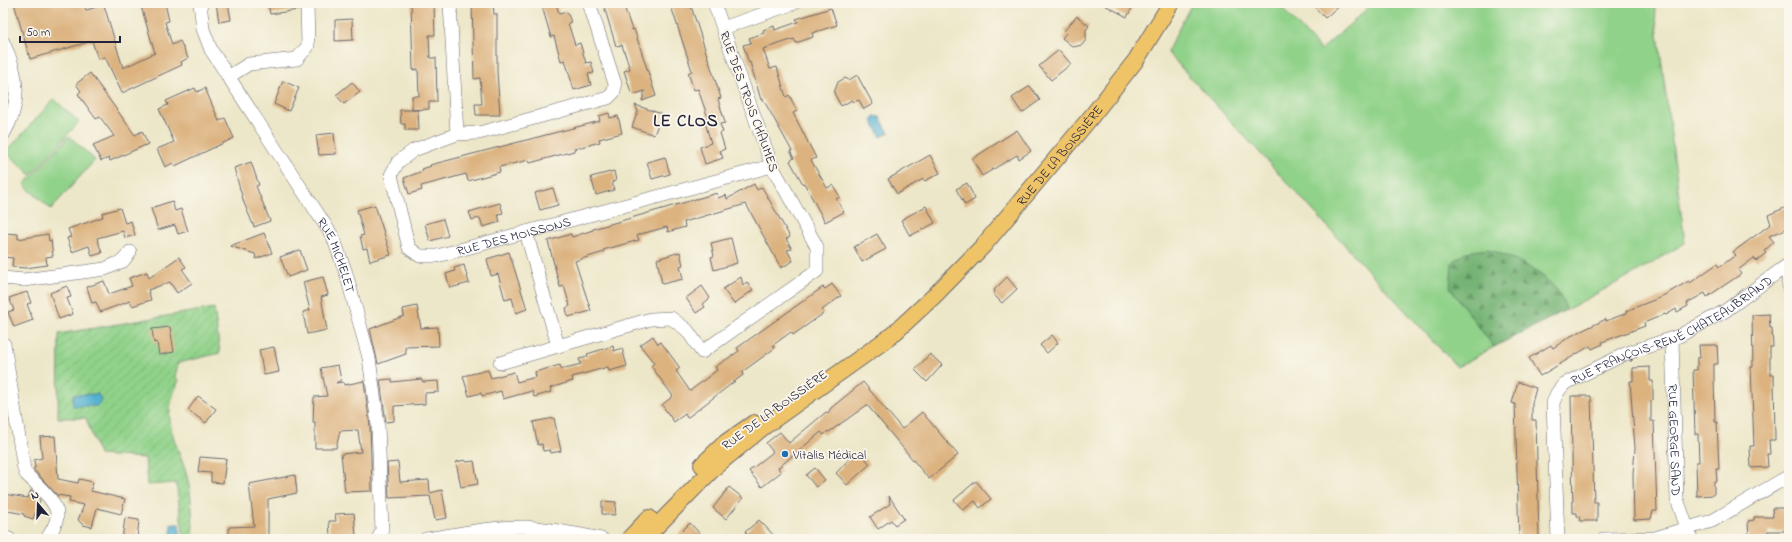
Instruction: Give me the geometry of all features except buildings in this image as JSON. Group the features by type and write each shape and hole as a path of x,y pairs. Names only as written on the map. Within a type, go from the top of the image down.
{"main road":[{"name":"RUE DE LA BOISSIÈRE","path":"644,539 717,465 762,428 891,336 983,246 1091,117 1136,60 1171,3"},
{"name":"RUE DE LA BOISSIÈRE","path":"629,539 725,443 933,296"}],"street":[{"name":"RUE MICHELET","path":"200,3 203,29 211,50 333,237 346,274 369,358 378,425 382,532 378,539"},
{"path":"228,77 249,64 297,59 308,46 307,3"},
{"path":"450,3 457,134"},
{"name":"RUE DES MOISSONS","path":"589,3 615,84 614,92 608,98 479,134 457,134 414,150 398,162 391,176 409,248 420,256 437,256 772,166"},
{"name":"RUE DES TROIS CHAUMES","path":"500,363 651,318 671,318 687,330 702,352 817,271 817,247 772,166 714,3"},
{"path":"723,28 794,3"},
{"path":"3,42 17,80 17,98 11,122 3,135"},
{"path":"526,232 558,346"},
{"path":"3,278 24,280 105,269 123,261 130,252"},
{"path":"1788,265 1789,288"},
{"name":"RUE FRANÇOIS-RENÉ CHATEAUBRIAND","path":"1558,539 1554,403 1556,393 1564,384 1626,354 1672,339 1725,311 1788,265"},
{"name":"RUE GEORGE SAND","path":"1672,339 1677,499 1689,534"},
{"path":"4,344 24,469 26,474 50,498 56,507 58,515 47,539"},
{"path":"1604,539 1655,538 1689,534 1789,476"},
{"path":"426,539 526,527 572,532 602,539"},
{"path":"3,537 9,539"}],"green space":[{"path":"1192,3 1277,3 1321,50 1369,7 1370,3 1654,3 1685,243 1633,274 1566,310 1563,300 1450,288 1494,347 1457,367 1167,52"},
{"path":"54,99 79,122 31,175 6,152"},
{"path":"69,136 95,160 51,209 24,185"},
{"path":"1488,249 1517,260 1542,276 1558,292 1566,310 1494,347 1450,288 1452,263 1466,252"},
{"path":"214,308 220,353 178,363 175,377 179,380 173,395 170,410 171,428 186,474 191,502 193,539 184,539 176,483 147,485 145,458 99,455 86,418 58,418 59,334"}],"water":[{"path":"874,116 880,117 889,133 881,137 872,121"},
{"path":"98,394 101,400 98,406 73,406 73,395"},
{"path":"171,524 179,524 181,539 171,539"}],"place":[{"name":"Vitalis Médical","path":"785,454"}],"district":[{"name":"LE CLOS","path":"686,120"}]}
